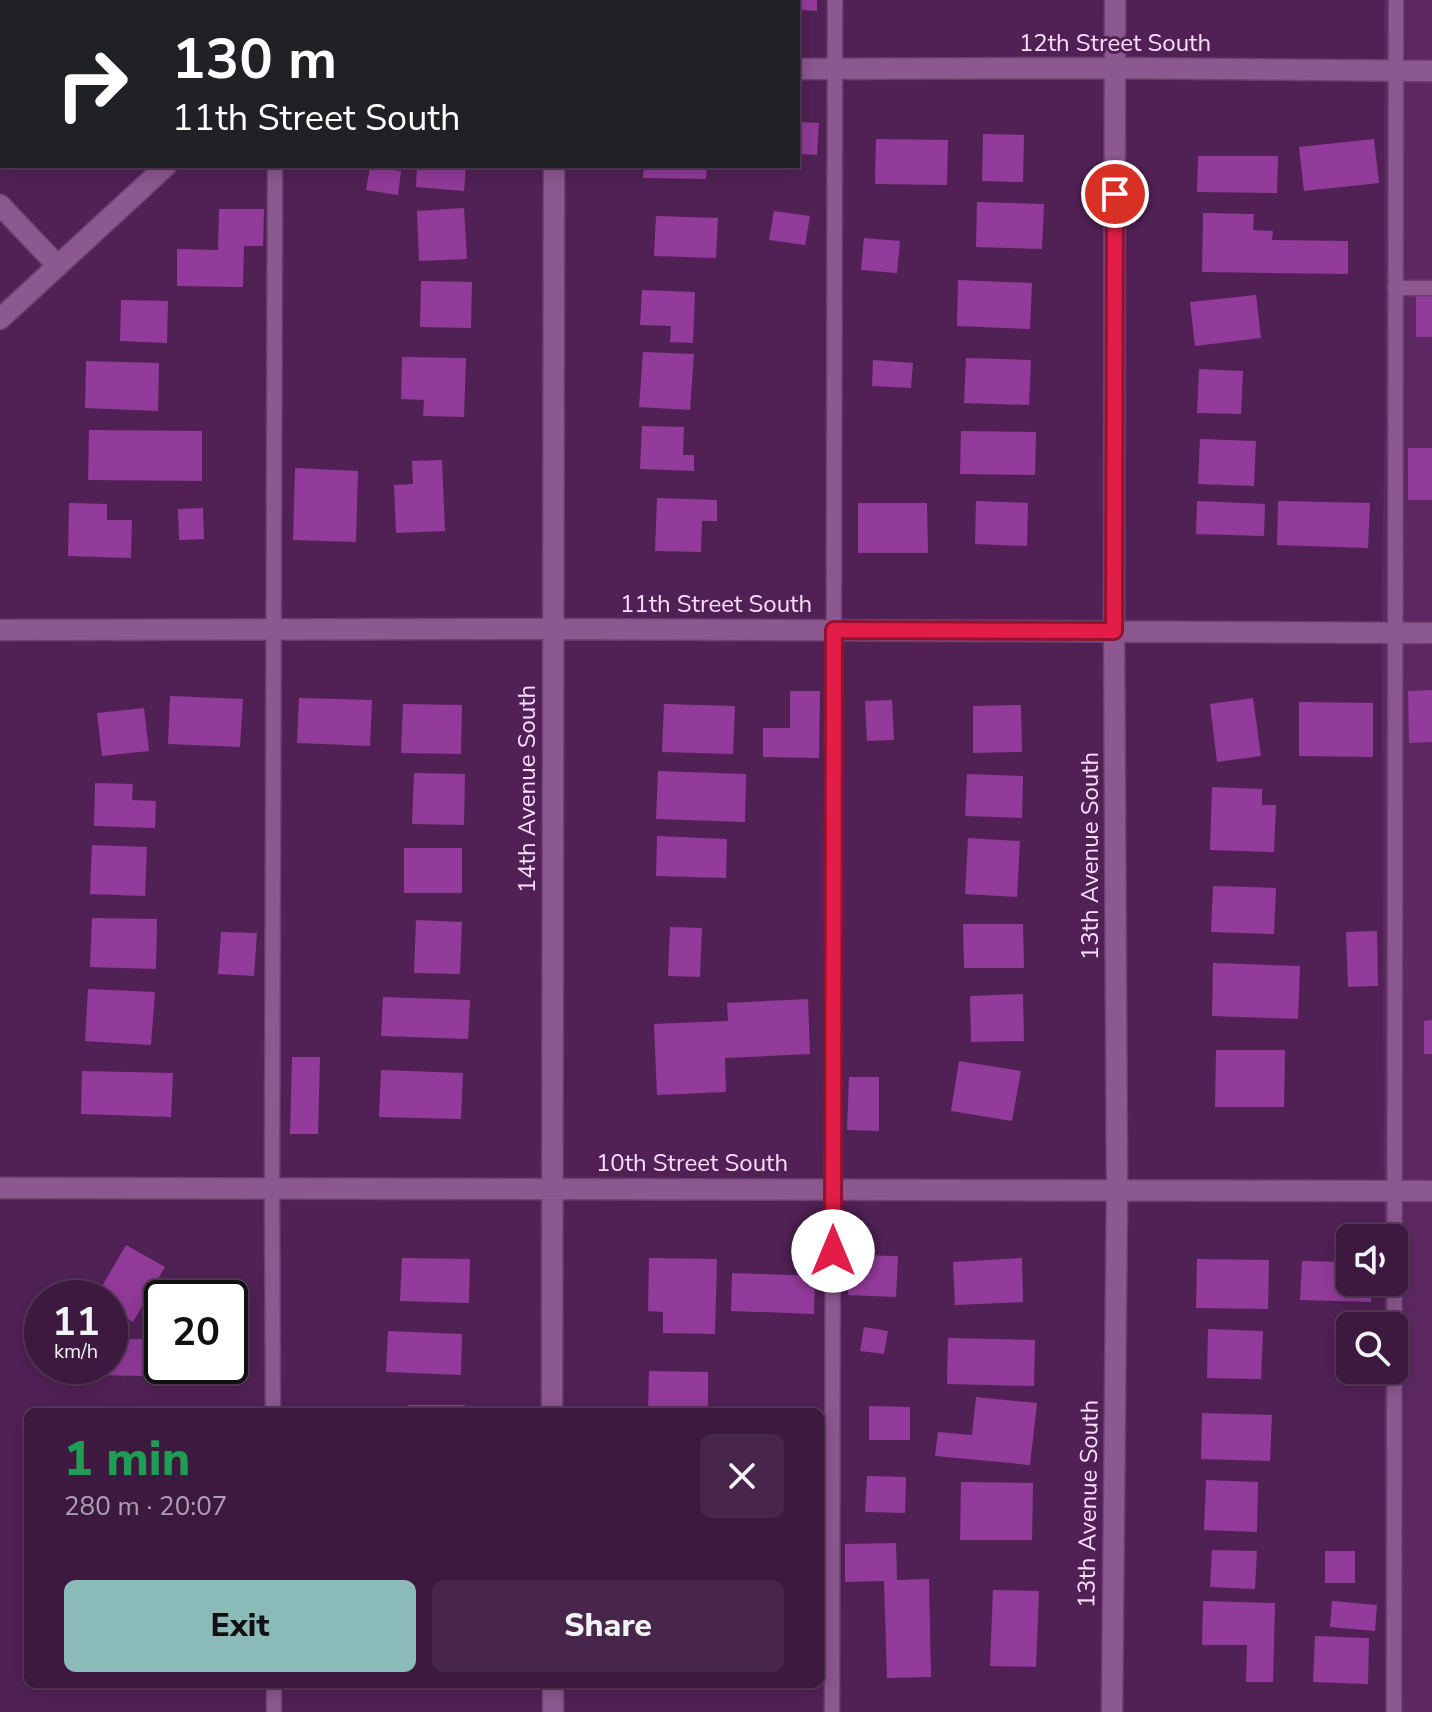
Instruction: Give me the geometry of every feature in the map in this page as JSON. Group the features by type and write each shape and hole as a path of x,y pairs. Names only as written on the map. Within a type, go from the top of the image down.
{"street":[{"name":"13th Avenue South","path":"1112,1712 1117,1190 1115,0"},
{"name":"12th Street South","path":"800,69 1432,71"},
{"path":"0,319 164,168"},
{"name":"14th Avenue South","path":"552,1408 554,168"},
{"path":"0,205 58,266"},
{"name":"11th Street South","path":"0,630 1432,633"},
{"name":"10th Street South","path":"0,1188 1432,1191"},
{"path":"553,1688 553,1712"}],"lane":[{"path":"832,1712 835,0"},
{"path":"1394,1712 1396,0"},
{"path":"273,1408 275,168"},
{"path":"1395,288 1432,288"},
{"path":"274,1688 274,1712"}],"shaded area":[{"path":"1384,0 1432,0 1432,1712 1385,1712 1384,1384 1408,1384 1408,1312 1384,1312 1384,1296 1408,1296 1408,1224 1384,1224 1382,599"}],"building":[{"path":"800,0 817,0 817,11 800,10"},
{"path":"800,122 819,123 817,155 800,154"},
{"path":"983,134 1024,135 1023,182 982,181"},
{"path":"876,139 948,140 947,185 875,184"},
{"path":"1374,139 1379,183 1304,191 1299,147"},
{"path":"1198,156 1278,156 1277,193 1197,192"},
{"path":"370,168 401,171 398,195 366,190"},
{"path":"417,168 466,168 464,191 416,187"},
{"path":"644,168 707,168 706,179 643,178"},
{"path":"977,202 1044,204 1042,249 976,247"},
{"path":"464,208 467,259 419,261 417,211"},
{"path":"219,209 264,209 263,246 244,246 243,287 177,286 177,249 218,250"},
{"path":"774,211 810,216 805,245 769,240"},
{"path":"1203,213 1254,214 1253,230 1273,231 1272,240 1348,241 1348,274 1202,272"},
{"path":"656,216 718,218 716,258 654,256"},
{"path":"864,238 900,241 897,273 861,270"},
{"path":"958,280 1032,283 1030,329 957,326"},
{"path":"421,281 472,282 471,328 420,327"},
{"path":"642,290 695,292 693,343 670,342 671,326 640,325"},
{"path":"1256,295 1261,338 1195,346 1190,302"},
{"path":"1416,296 1432,296 1432,337 1416,337"},
{"path":"121,300 168,301 167,343 120,341"},
{"path":"643,352 694,354 690,410 639,407"},
{"path":"402,357 466,358 464,417 423,416 424,400 401,399"},
{"path":"966,358 1031,360 1029,405 964,403"},
{"path":"873,360 913,363 911,388 872,386"},
{"path":"86,361 159,363 158,411 85,408"},
{"path":"1199,369 1243,371 1241,414 1197,413"},
{"path":"642,426 684,427 683,455 694,455 694,471 640,469"},
{"path":"89,430 202,431 202,481 88,480"},
{"path":"961,431 1036,432 1035,475 960,474"},
{"path":"1200,439 1256,441 1254,486 1198,484"},
{"path":"1408,448 1432,448 1432,500 1408,500"},
{"path":"442,460 445,531 396,533 394,485 413,484 412,461"},
{"path":"295,468 358,471 356,542 293,540"},
{"path":"657,498 717,500 717,521 702,521 701,552 655,551"},
{"path":"976,501 1028,503 1027,546 975,544"},
{"path":"1197,501 1265,504 1264,536 1196,534"},
{"path":"1278,501 1370,503 1368,548 1277,545"},
{"path":"69,503 107,504 107,520 132,520 131,558 68,556"},
{"path":"858,503 927,503 928,553 858,553"},
{"path":"203,508 204,539 179,540 178,509"},
{"path":"1432,690 1432,742 1409,743 1408,691"},
{"path":"790,691 820,691 819,758 763,757 763,728 790,728"},
{"path":"170,696 243,699 240,747 168,744"},
{"path":"299,698 372,700 370,746 297,743"},
{"path":"1253,698 1261,756 1217,762 1210,704"},
{"path":"892,700 894,740 867,741 865,701"},
{"path":"1299,702 1373,703 1373,757 1299,756"},
{"path":"403,704 462,705 461,754 401,753"},
{"path":"664,704 735,706 733,754 662,752"},
{"path":"1021,705 1022,752 973,753 973,706"},
{"path":"144,708 149,751 102,756 97,713"},
{"path":"658,771 746,774 745,822 656,819"},
{"path":"414,773 465,774 464,825 412,824"},
{"path":"967,774 1023,776 1022,818 965,816"},
{"path":"95,783 133,784 132,800 156,801 155,828 94,826"},
{"path":"1212,787 1262,789 1262,805 1276,805 1274,852 1210,850"},
{"path":"657,836 727,839 726,878 656,876"},
{"path":"968,838 1020,841 1017,897 965,894"},
{"path":"92,845 147,847 145,896 90,894"},
{"path":"404,848 462,848 462,893 404,893"},
{"path":"1213,886 1276,888 1274,934 1211,932"},
{"path":"92,918 157,919 156,969 90,967"},
{"path":"416,920 462,922 460,974 414,973"},
{"path":"963,924 1023,924 1024,968 964,968"},
{"path":"670,927 702,928 700,977 668,976"},
{"path":"1377,931 1378,986 1348,987 1346,932"},
{"path":"221,932 257,933 254,976 218,974"},
{"path":"1213,963 1300,966 1298,1019 1212,1016"},
{"path":"88,989 155,992 151,1045 85,1041"},
{"path":"1023,994 1024,1041 971,1042 970,996"},
{"path":"383,997 470,1000 468,1039 381,1036"},
{"path":"808,999 810,1054 725,1058 726,1092 657,1095 654,1024 728,1021 727,1003"},
{"path":"1432,1020 1432,1054 1424,1054 1424,1021"},
{"path":"1216,1050 1285,1050 1284,1107 1215,1107"},
{"path":"292,1057 320,1057 318,1134 290,1134"},
{"path":"959,1061 1021,1071 1012,1121 951,1111"},
{"path":"381,1070 463,1073 461,1119 379,1117"},
{"path":"82,1071 173,1073 171,1117 81,1114"},
{"path":"849,1077 879,1077 879,1131 847,1130"},
{"path":"126,1245 165,1267 157,1280 144,1280 144,1303 133,1322 128,1319 128,1280 106,1280"},
{"path":"850,1255 898,1256 896,1297 848,1295"},
{"path":"402,1258 470,1259 469,1303 400,1301"},
{"path":"649,1258 717,1259 715,1334 663,1333 663,1312 648,1311"},
{"path":"1022,1258 1023,1302 955,1305 953,1262"},
{"path":"1197,1259 1269,1260 1268,1309 1196,1308"},
{"path":"1302,1261 1336,1262 1336,1296 1371,1296 1371,1302 1300,1300"},
{"path":"732,1273 815,1276 814,1314 731,1311"},
{"path":"864,1327 888,1331 884,1354 860,1351"},
{"path":"1208,1329 1263,1331 1261,1379 1207,1378"},
{"path":"388,1331 462,1334 461,1375 386,1372"},
{"path":"948,1338 1035,1340 1034,1386 947,1384"},
{"path":"128,1339 144,1339 144,1376 128,1376"},
{"path":"649,1371 708,1372 708,1408 648,1408"},
{"path":"976,1397 1037,1403 1030,1465 935,1456 938,1432 972,1435"},
{"path":"408,1405 465,1405 465,1408 408,1408"},
{"path":"869,1406 910,1407 910,1440 869,1440"},
{"path":"1202,1413 1272,1415 1270,1461 1201,1459"},
{"path":"867,1476 906,1477 905,1513 865,1512"},
{"path":"1206,1480 1258,1482 1257,1532 1204,1530"},
{"path":"961,1482 1033,1483 1032,1540 960,1540"},
{"path":"896,1543 897,1580 929,1579 931,1677 887,1678 884,1581 845,1582 845,1544"},
{"path":"1212,1550 1257,1551 1255,1589 1210,1587"},
{"path":"1325,1551 1355,1551 1355,1583 1325,1583"},
{"path":"993,1590 1039,1591 1036,1667 990,1666"},
{"path":"1203,1601 1275,1603 1273,1682 1246,1682 1247,1645 1202,1645"},
{"path":"1332,1601 1377,1605 1375,1631 1330,1627"},
{"path":"1315,1636 1369,1638 1368,1684 1313,1682"}],"route":[{"path":"833,1251 834,630 1114,631 1115,194"}]}
